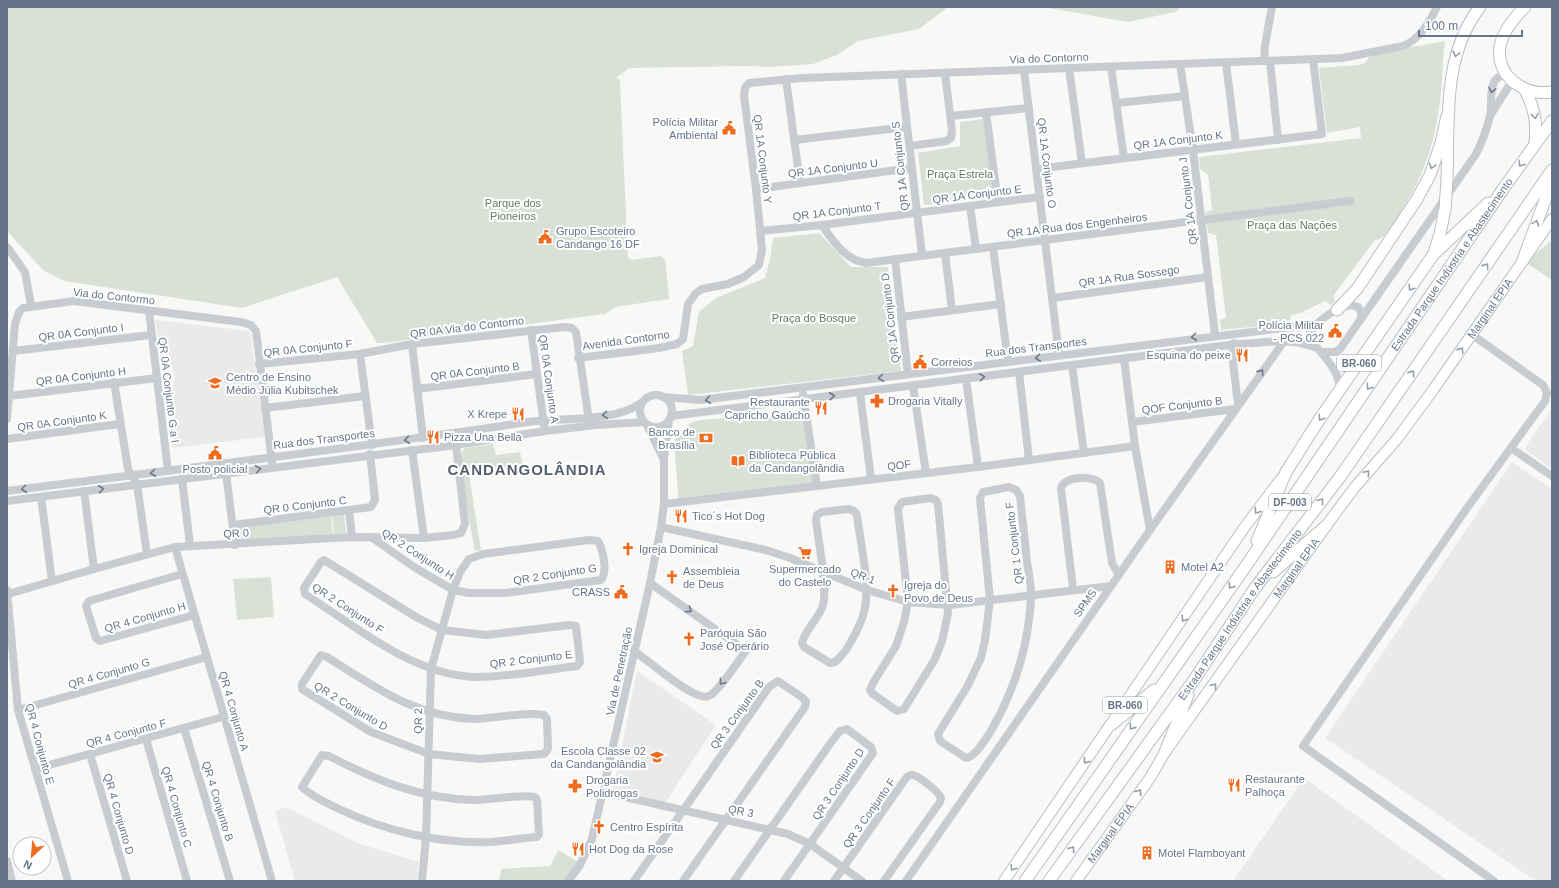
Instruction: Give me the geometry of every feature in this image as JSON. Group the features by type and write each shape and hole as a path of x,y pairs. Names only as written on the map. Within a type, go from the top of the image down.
{"highway":[{"name":"BR-060","path":"1286,472 1340,390 1433,255 1440,234 1445,209 1447,180 1447,116 1455,55 1470,19 1480,7"},
{"path":"1525,7 1515,17 1503,36 1500,48 1501,62 1508,77 1525,90 1542,94 1552,92"},
{"path":"1525,90 1533,105 1536,118 1535,144"},
{"path":"1337,310 1356,289 1417,199 1430,175 1441,143 1447,116"},
{"name":"Estrada Parque Indústria e Abastecimento","path":"1025,881 1248,563 1503,189 1552,121"},
{"name":"Estrada Parque Indústria e Abastecimento","path":"1049,881 1194,680 1255,588 1340,477 1552,170"},
{"path":"1523,260 1552,180"},
{"path":"1433,255 1503,189"},
{"path":"1248,563 1286,472"},
{"path":"1255,588 1326,526"},
{"path":"1166,752 1194,680"},
{"path":"1111,725 1164,682"}],"main road":[{"name":"Marginal EPIA","path":"1076,881 1326,526 1355,487 1397,439 1552,219"},
{"name":"BR-060","path":"1004,881 1244,528 1286,472"}],"street":[{"path":"1272,7 1265,45 1278,140"},
{"name":"Via do Contorno","path":"758,81 901,74 1342,58 1412,43 1419,36 1437,7"},
{"name":"QR 1A Conjunto K","path":"1036,168 1322,134 1313,59"},
{"path":"1226,63 1236,144"},
{"name":"QR 1A Conjunto J","path":"1180,64 1193,150 1215,335"},
{"path":"1111,67 1124,158"},
{"path":"1069,68 1082,163"},
{"name":"QR 1A Conjunto O","path":"1024,70 1059,355"},
{"path":"910,146 950,140 952,131 951,116 945,73"},
{"name":"QR 1A Conjunto S","path":"901,74 922,255"},
{"path":"1361,319 1362,312 1358,307 1351,305 1337,310 1316,324 1310,332 1310,338 1317,350 1335,352 1340,349 1378,295 1468,166 1481,143 1490,114 1509,86 1508,77 1500,75 1495,80 1490,97 1490,114"},
{"path":"786,79 800,183"},
{"name":"QR 1A Conjunto Y","path":"758,81 746,84 744,96 762,250"},
{"path":"1116,103 1185,96"},
{"path":"951,116 1029,108"},
{"path":"986,113 998,202"},
{"path":"794,140 907,127"},
{"name":"QR 1A Conjunto U","path":"756,189 912,168"},
{"name":"QR 1A Conjunto E","path":"917,213 1040,197"},
{"name":"QR 1A Rua dos Engenheiros","path":"822,225 845,254 853,259 866,263 1350,201"},
{"path":"970,206 976,249"},
{"name":"QR 1A Conjunto T","path":"760,231 917,213"},
{"path":"7,247 25,272 31,305 22,308 18,312 15,324 7,419"},
{"path":"993,247 1008,361"},
{"name":"Avenida Contorno","path":"578,358 659,348 677,344 683,338 686,312 691,299 702,289 728,284 756,269 761,260 762,250"},
{"path":"945,253 952,310"},
{"name":"QR 1A Conjunto D","path":"894,259 908,374"},
{"name":"QR 1A Rua Sossego","path":"1052,298 1208,277"},
{"path":"1358,307 1366,304 1378,295"},
{"name":"Via do Contormo","path":"31,305 74,301 247,323 254,327 256,331 272,467"},
{"path":"901,317 1001,304"},
{"name":"QR 0A Conjunto G a I","path":"149,311 168,471"},
{"name":"Rua dos Transportes","path":"664,397 700,400 1215,335 1236,334 1316,324"},
{"name":"QR 0A Via do Contorno","path":"360,354 412,344 565,327 572,328 576,332 578,358"},
{"name":"QR 0A Conjunto A","path":"531,330 545,431"},
{"path":"1236,334 1237,341 1231,345 1236,407"},
{"path":"1471,334 1531,376 1546,389 1545,401 1303,746 1494,881"},
{"name":"QR 0A Conjunto I","path":"13,351 151,335"},
{"name":"Rua dos Transportes","path":"670,418 804,399 1231,345 1285,340 1300,342 1317,350 1335,369 1340,378 1340,390"},
{"name":"SPMS","path":"906,881 1236,407 1285,340"},
{"path":"412,344 423,438"},
{"path":"1144,344 1146,356"},
{"path":"360,354 372,445"},
{"name":"QR 0A Conjunto F","path":"259,364 360,354"},
{"path":"578,358 590,426"},
{"path":"1124,359 1135,446 1150,530"},
{"path":"1072,366 1084,452"},
{"path":"949,369 951,381"},
{"path":"1019,372 1029,460"},
{"name":"QR 0A Conjunto B","path":"417,389 537,374"},
{"name":"QR 0A Conjunto H","path":"9,396 114,382 157,378"},
{"path":"966,379 978,467"},
{"path":"114,382 120,424 131,475 137,484 148,554"},
{"path":"913,386 926,473"},
{"path":"802,388 817,486"},
{"path":"860,392 871,479"},
{"path":"265,408 365,396"},
{"path":"651,396 664,397 669,402 672,409 670,418 659,427 645,423 640,413 641,403 651,396"},
{"name":"Rua dos Transportes","path":"7,491 372,445 544,420 588,417 622,412 641,403"},
{"name":"QOF Conjunto B","path":"1132,422 1236,407"},
{"name":"Via de Penetração","path":"568,881 586,855 592,839 650,582 664,504 664,459 670,418"},
{"name":"Rua dos Transportes","path":"7,501 370,454 456,445 545,431 590,426 645,423"},
{"name":"Via de Penetração","path":"645,423 664,459"},
{"name":"QR 0A Conjunto K","path":"7,439 120,424"},
{"path":"435,436 437,447"},
{"name":"QR 0","path":"8,594 175,547 235,545 352,537 424,538 461,533 465,524 456,445"},
{"name":"QOF","path":"664,504 978,467 1135,446"},
{"path":"1511,448 1552,476"},
{"path":"412,450 424,538"},
{"name":"QR 0 Conjunto C","path":"233,525 371,507 375,500 370,454"},
{"path":"226,473 235,545"},
{"path":"1073,589 1061,488 1067,480 1090,478 1100,483 1112,563 1119,575"},
{"path":"182,479 190,546"},
{"name":"QR 1 Conjunto F","path":"990,600 980,502 981,495 986,490 1009,487 1016,490 1020,496 1031,594"},
{"path":"84,491 94,569"},
{"path":"41,496 52,581"},
{"path":"930,498 936,500 938,504 949,605 942,641 935,659 904,709 897,711 873,694 870,687 896,646 904,622 908,602 898,508 902,502 930,498"},
{"path":"851,510 857,515 867,590 864,615 852,640 836,662 832,663 827,662 804,647 802,643 822,610 824,602 822,571 816,517 822,512 851,510"},
{"path":"349,511 352,537"},
{"name":"QR 1","path":"661,527 766,550 867,590 908,602 949,605 1073,589 1111,586"},
{"name":"QR 2 Conjunto H","path":"371,537 414,567 453,590"},
{"name":"QR 2 Conjunto G","path":"453,590 476,594 505,593 598,580 603,578 604,571 600,545 598,541 593,540 483,554 469,559 463,566"},
{"name":"QR 4 Conjunto A","path":"175,547 272,881"},
{"name":"QR 2 Conjunto F","path":"431,669 378,641 305,594 303,590 320,562 326,560 399,607 442,630"},
{"name":"QR 2","path":"422,881 428,795 431,669 453,590 463,566"},
{"name":"QR 4 Conjunto H","path":"182,574 89,601 86,606 96,638 100,642 194,615"},
{"path":"634,651 679,685 697,696 704,697 715,691 746,651 650,582"},
{"path":"7,589 8,608"},
{"path":"990,600 981,658 960,701 938,734 940,741 966,758 971,756 990,732 1011,692 1027,640 1031,594"},
{"name":"QR 4 Conjunto E","path":"8,608 18,710 68,881"},
{"name":"QR 2 Conjunto E","path":"431,669 457,675 483,676 577,666 580,662 577,628 573,625 486,635 442,630"},
{"name":"QR 2 Conjunto D","path":"429,712 387,695 324,656 318,658 301,685 304,691 365,729 382,738 429,754"},
{"name":"QR 4 Conjunto G","path":"18,710 207,657"},
{"name":"QR 3 Conjunto B","path":"684,810 769,687 778,681 803,698 806,702 805,707 727,820"},
{"path":"429,712 478,719 544,715 547,719 548,749 544,754 479,759 429,754"},
{"name":"QR 4 Conjunto F","path":"35,769 224,717"},
{"name":"QR 4 Conjunto B","path":"184,728 230,881"},
{"name":"QR 3 Conjunto D","path":"770,829 832,741 840,731 847,729 871,747 873,753 810,844"},
{"name":"QR 4 Conjunto C","path":"146,739 187,881"},
{"name":"QR 4 Conjunto D","path":"90,754 127,881"},
{"path":"325,755 383,782 428,795 472,800 535,797 537,800 540,831 537,836 490,842 426,837 383,826 346,812 311,794 304,789 302,785 319,757 325,755"},
{"name":"QR 3 Conjunto F","path":"834,881 906,778 910,775 915,775 939,793 941,798 940,802 884,881"},
{"name":"QR 3","path":"603,792 788,834 810,844 862,881"},
{"path":"634,881 684,810"},
{"path":"683,881 727,820"},
{"path":"734,881 770,829"},
{"path":"784,881 810,844"},
{"path":"7,861 12,881"}],"shaded area":[{"name":"Centro de Ensino Médio Júlia Kubitschek","path":"155,320 250,331 265,437 172,448 166,397 172,389 175,377 172,367 161,358"},
{"path":"1552,408 1552,469 1524,449"},
{"path":"1512,462 1552,489 1552,881 1536,881 1325,738"},
{"name":"Escola Classe 02 da Candangolândia","path":"637,671 716,725 665,803 613,789"},
{"path":"1304,778 1448,881 1233,881"},
{"path":"286,807 357,843 419,862 417,881 295,881 275,811"}],"green space":[{"name":"Parque dos Pioneiros","path":"7,7 948,7 919,29 858,41 837,55 813,64 770,67 629,68 616,78 620,80 628,258 632,260 661,256 665,259 669,299 615,307 605,314 377,343 337,277 242,308 64,281 44,271 7,231"},
{"path":"1043,7 1181,7 1175,12 1128,22"},
{"name":"Praça das Nações","path":"1445,41 1438,117 1425,166 1410,197 1387,234 1374,241 1334,295 1335,302 1331,305 1325,301 1301,313 1291,315 1290,320 1281,324 1221,330 1220,320 1226,318 1216,235 1208,233 1205,212 1212,210 1208,175 1200,169 1199,157 1361,138 1360,127 1327,133 1319,68 1358,65 1365,63 1370,55"},
{"name":"Praça Estrela","path":"983,119 994,197 924,205 918,153 960,146 960,122"},
{"name":"Praça do Bosque","path":"819,233 851,267 888,267 901,371 688,395 682,351 693,346 699,312 716,298 765,278 773,238"},
{"path":"1552,240 1552,280 1525,262"},
{"path":"807,409 819,484 679,503 674,443 677,433 694,421"},
{"path":"493,444 496,455 520,452 523,466 469,474 481,550 475,551 461,477 459,455 465,448"},
{"path":"344,513 346,533 334,534 332,514"},
{"path":"331,514 333,534 239,542 237,528"},
{"path":"271,577 274,617 237,620 233,579"},
{"path":"558,850 580,863 564,881 499,881 501,869 550,866"}],"place":[{"name":"Polícia Militar Ambiental","path":"729,128"},
{"name":"Grupo Escoteiro Candango 16 DF","path":"545,237"},
{"name":"Polícia Militar - PCS 022","path":"1335,331"},
{"name":"Esquina do peixe","path":"1242,355"},
{"name":"Correios","path":"920,362"},
{"name":"Centro de Ensino Médio Júlia Kubitschek","path":"215,383"},
{"name":"Drogaria Vitally","path":"877,401"},
{"name":"Restaurante Capricho Gaúcho","path":"821,408"},
{"name":"X Krepe","path":"518,414"},
{"name":"Pizza Una Bella","path":"433,437"},
{"name":"Banco de Brasília","path":"706,438"},
{"name":"Posto policial","path":"215,453"},
{"name":"Biblioteca Pública da Candangolândia","path":"738,461"},
{"name":"Tico´s Hot Dog","path":"681,516"},
{"name":"Igreja Dominical","path":"628,549"},
{"name":"Supermercado do Castelo","path":"805,553"},
{"name":"Motel A2","path":"1170,567"},
{"name":"Assembleia de Deus","path":"672,577"},
{"name":"Igreja do Povo de Deus","path":"893,591"},
{"name":"CRASS","path":"621,592"},
{"name":"Paróquia São José Operário","path":"689,639"},
{"name":"Escola Classe 02 da Candangolândia","path":"657,757"},
{"name":"Restaurante Palhoça","path":"1234,785"},
{"name":"Drogaria Polidrogas","path":"575,786"},
{"name":"Centro Espírita","path":"599,827"},
{"name":"Hot Dog da Rose","path":"578,849"},
{"name":"Motel Flamboyant","path":"1147,853"}],"district":[{"name":"CANDANGOLÂNDIA","path":"527,469"}]}
